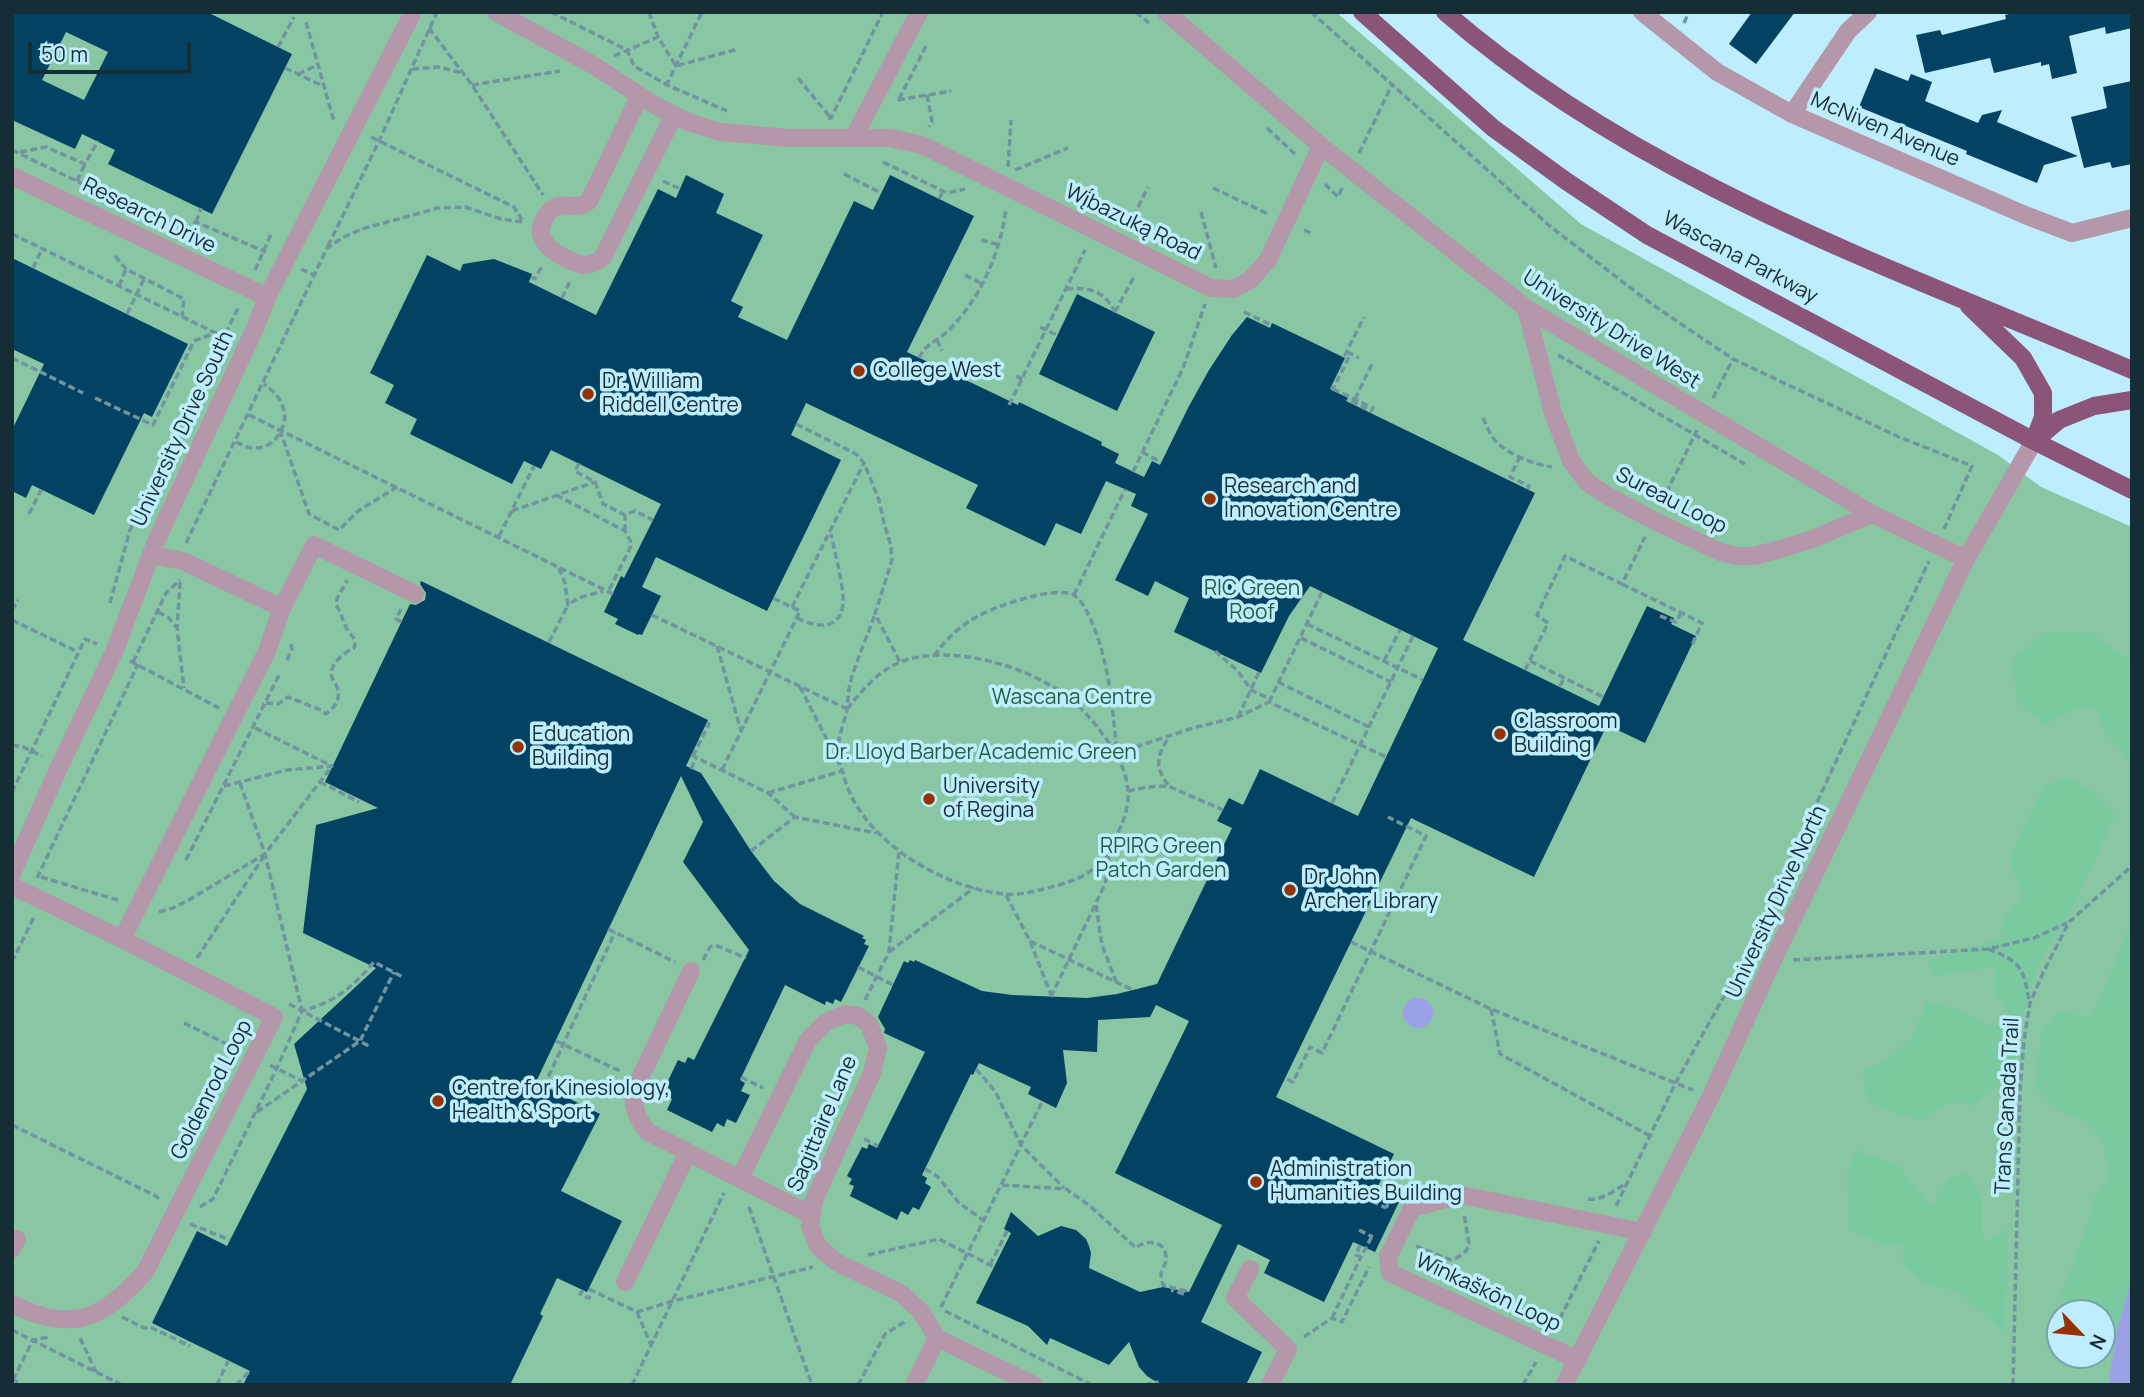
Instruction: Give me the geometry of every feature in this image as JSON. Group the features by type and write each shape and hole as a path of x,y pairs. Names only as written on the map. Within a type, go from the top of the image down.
{"main road":[{"name":"Wascana Parkway","path":"1362,12 1493,128 1647,235 2034,441 2132,490"},
{"path":"1445,12 1531,79 1581,113 1696,180 1875,262 2132,370"},
{"path":"1962,298 2023,358 2043,393 2043,417 2034,441"},
{"path":"2034,441 2059,420 2094,406 2132,400"}],"street":[{"name":"University Drive South","path":"12,873 114,652 163,527 267,297 413,12"},
{"name":"Wį́bazuką Road","path":"496,12 593,65 639,97 674,115 720,132 790,138 890,138 922,145 1211,288 1234,289 1251,280 1268,260 1321,146"},
{"path":"854,137 919,12"},
{"name":"University Drive West","path":"1166,12 1321,146 1526,308 1872,514 1966,559"},
{"name":"McNiven Avenue","path":"1642,12 1717,72 1792,114 2025,215 2072,233 2132,218"},
{"path":"1792,114 1848,31 1868,12"},
{"path":"639,97 589,201 583,206 563,205 552,208 544,218 541,230 543,241 549,250 586,265 603,257 674,115"},
{"name":"Research Drive","path":"12,176 267,297"},
{"name":"Sureau Loop","path":"1526,308 1553,412 1571,461 1587,481 1606,495 1720,552 1737,556 1754,556 1813,539 1872,514"},
{"name":"University Drive North","path":"1564,1385 1711,1096 1772,962 1966,559 2034,441"},
{"path":"122,939 147,911 267,652 282,608 314,545 415,594"},
{"path":"152,555 183,561 282,608"},
{"name":"Goldenrod Loop","path":"12,886 274,1017 182,1219 145,1272 124,1295 90,1317 64,1319 36,1315 12,1304"},
{"path":"684,967 634,1093 634,1110 648,1132 736,1177"},
{"name":"Sagittaire Lane","path":"811,1215 736,1177 808,1040 826,1023 845,1014 858,1016 869,1024 878,1048 872,1073 814,1200 810,1226 818,1246 836,1262 902,1294 921,1312 937,1338"},
{"path":"625,1282 688,1152"},
{"name":"Wīnkaškōn Loop","path":"1578,1360 1390,1273 1390,1240 1412,1209 1461,1195 1643,1232"},
{"path":"1250,1269 1235,1298 1288,1349 1270,1385"},
{"path":"914,1385 937,1338 1034,1385"}],"path":[{"path":"184,688 177,628 184,546 264,384 437,12"},
{"path":"551,12 627,50 634,66 667,85 724,111 737,113"},
{"path":"649,12 658,37 676,66 738,49"},
{"path":"817,119 831,118 883,12"},
{"path":"1311,12 1551,227 1653,304 1733,359 1899,437 1972,466 1741,966 1675,1084 1546,1345 1523,1385"},
{"path":"278,47 294,17"},
{"path":"306,22 333,117 355,128"},
{"path":"430,28 465,74 552,208"},
{"path":"472,85 593,65 658,37"},
{"path":"900,99 929,38"},
{"path":"298,74 317,65"},
{"path":"412,69 438,67 465,74"},
{"path":"285,68 323,86"},
{"path":"1338,197 1392,85"},
{"path":"873,103 951,91"},
{"path":"1007,173 1011,120"},
{"path":"77,181 98,141"},
{"path":"379,141 514,207 523,222"},
{"path":"18,153 46,147 85,164"},
{"path":"12,150 137,209 188,228 196,222 201,208"},
{"path":"883,162 947,193 967,189"},
{"path":"844,174 881,193"},
{"path":"1120,243 1148,187"},
{"path":"1213,188 1313,234"},
{"path":"939,199 943,191"},
{"path":"327,248 362,229 438,208 465,207 501,219 523,222 541,230"},
{"path":"919,358 924,347 937,340 974,300 999,245 1006,209"},
{"path":"1133,472 1183,368 1217,274 1201,212"},
{"path":"196,222 314,275"},
{"path":"107,610 130,530 225,337 272,232"},
{"path":"12,234 225,337"},
{"path":"981,240 999,245"},
{"path":"33,268 42,248"},
{"path":"1009,405 1085,250"},
{"path":"115,256 126,269 184,299 182,316"},
{"path":"119,286 126,269"},
{"path":"965,275 982,284"},
{"path":"1065,289 1092,289 1103,294 1115,312 1135,275"},
{"path":"127,314 144,279"},
{"path":"1244,312 1271,326"},
{"path":"1347,399 1371,411 1373,408 1332,388 1349,357 1345,355 1364,317"},
{"path":"1040,327 1057,335"},
{"path":"95,398 153,425 194,341 215,333"},
{"path":"937,340 942,351"},
{"path":"1534,341 1754,469"},
{"path":"245,347 272,362"},
{"path":"1347,352 1359,358"},
{"path":"12,358 83,393"},
{"path":"1355,400 1372,364"},
{"path":"1016,376 1023,379"},
{"path":"236,442 251,448 265,447 273,443 285,420 285,412 278,396 264,384"},
{"path":"249,415 609,592"},
{"path":"1483,418 1494,439 1520,456 1552,467"},
{"path":"796,424 856,454 864,463 889,534 891,560 850,685 838,749 846,785 860,811 877,833 909,860 974,888 1006,895 1064,883 1088,874 1108,853 1126,811 1128,791 1117,753 1108,682 1097,632 1082,602 1074,595 1063,592 992,608 963,624 946,639 934,656"},
{"path":"280,430 309,514 339,530 358,511 397,487"},
{"path":"1142,452 1161,461"},
{"path":"1520,456 1510,477 1529,486 1528,489"},
{"path":"579,463 575,471 595,482 603,504 625,516"},
{"path":"792,607 864,463"},
{"path":"499,537 534,466"},
{"path":"512,511 595,482"},
{"path":"29,514 41,489"},
{"path":"1074,595 1125,489"},
{"path":"556,495 625,531"},
{"path":"625,516 635,511 653,520"},
{"path":"609,592 632,544 625,531 625,516"},
{"path":"797,618 813,626 823,626 832,623 840,613 844,602 830,531"},
{"path":"558,566 565,583 568,605"},
{"path":"266,703 278,704 288,697 326,714 337,704 338,690 331,675 332,670 345,653 355,647 356,639 346,627 336,601 352,572"},
{"path":"12,962 35,914 38,875 166,593 180,580"},
{"path":"1622,584 1702,623 1691,647"},
{"path":"549,642 568,605 578,598 609,592"},
{"path":"1117,753 1193,728 1238,717 1270,700 1322,592"},
{"path":"722,770 800,611 774,598"},
{"path":"12,610 18,600"},
{"path":"1660,616 1676,622 1681,613"},
{"path":"875,614 900,662"},
{"path":"652,615 847,709"},
{"path":"12,620 78,652"},
{"path":"1307,624 1423,680"},
{"path":"1384,661 1400,629"},
{"path":"12,792 85,639 97,644 100,633"},
{"path":"183,866 292,649 290,636"},
{"path":"1332,803 1413,636"},
{"path":"1300,638 1391,682"},
{"path":"717,646 741,731"},
{"path":"1216,651 1237,670 1251,690 1386,757"},
{"path":"847,709 868,683 900,662 946,655 989,660 1041,681 1068,697 1080,707 1117,753"},
{"path":"1530,661 1603,697"},
{"path":"1238,717 1259,672"},
{"path":"1559,687 1564,678"},
{"path":"1278,682 1369,727"},
{"path":"799,685 843,771"},
{"path":"691,769 709,724 707,723"},
{"path":"1168,786 1159,774 1158,763 1169,737"},
{"path":"12,745 23,747 60,765"},
{"path":"694,756 768,793 795,817 877,833"},
{"path":"190,974 198,957 265,854 332,766"},
{"path":"768,793 843,771"},
{"path":"320,782 359,802"},
{"path":"197,1209 213,1199 302,1011 265,854 240,783"},
{"path":"1128,791 1168,786 1223,810"},
{"path":"751,851 795,817"},
{"path":"1287,1079 1293,1083 1310,1048 1322,1053 1426,836 1388,817"},
{"path":"858,1016 889,952 898,851"},
{"path":"1006,895 1030,941 1051,997 1105,884 1109,865 1108,853"},
{"path":"38,875 147,911 159,912 189,900 265,854"},
{"name":"Trans Canada Trail","path":"2013,1385 2020,1091 2030,1003 2069,922 2132,866"},
{"path":"889,952 974,888"},
{"path":"159,912 165,901"},
{"path":"1096,902 1102,945 1117,982"},
{"path":"147,911 159,912"},
{"path":"1772,962 1988,949 2034,938 2069,922"},
{"path":"608,929 684,967 699,967 710,947 715,945 746,958"},
{"path":"544,1086 615,932"},
{"path":"1030,941 1133,990"},
{"path":"1352,943 1491,1009 1711,1096"},
{"path":"1988,949 2007,956 2016,964 2025,977 2030,1003"},
{"path":"188,951 198,957"},
{"path":"302,1011 325,1004 341,995 359,980 374,962 403,977"},
{"path":"858,967 893,985"},
{"path":"255,1114 360,1041 395,972"},
{"path":"278,998 369,1046"},
{"path":"1491,1009 1500,1054 1650,1136"},
{"path":"556,1041 639,1081"},
{"path":"976,1069 995,1091 1021,1145 1066,1189 1090,1206 1136,1248 1142,1242 1151,1241 1160,1245 1166,1254 1161,1273 1163,1285 1186,1291 1184,1294 1171,1290"},
{"path":"741,1077 780,1097"},
{"path":"1042,1102 940,1309 1092,1385"},
{"path":"12,1125 156,1196 182,1219 230,1240"},
{"path":"925,1169 937,1176 958,1203 983,1220"},
{"path":"736,1177 774,1276 811,1385"},
{"path":"632,1385 736,1177"},
{"path":"1385,1195 1391,1182 1397,1185 1386,1208"},
{"path":"1581,1198 1594,1200 1627,1183"},
{"path":"1002,1185 1066,1189"},
{"path":"1359,1230 1451,1260 1468,1248 1469,1244 1461,1195"},
{"path":"1372,1201 1395,1212"},
{"path":"182,1219 193,1216"},
{"path":"637,1312 774,1276 939,1239 992,1266 1007,1231"},
{"path":"1288,1349 1332,1318 1372,1236"},
{"path":"1360,1245 1356,1255 1362,1257"},
{"path":"1332,1318 1342,1322 1370,1266"},
{"path":"583,1290 580,1294 589,1298 591,1290 637,1312 651,1346"},
{"path":"128,1309 115,1314 190,1346"},
{"path":"858,1385 885,1334 921,1312"},
{"path":"12,1330 122,1385"},
{"path":"33,1340 54,1335"},
{"path":"76,1335 81,1338 96,1372"},
{"path":"23,1385 13,1380 33,1340"},
{"path":"217,1385 228,1361"},
{"path":"236,1385 250,1371"},
{"path":"1145,1385 1157,1382 1158,1385"}],"green space":[{"name":"Wascana Centre","path":"12,12 1336,12 1581,224 1998,455 2041,487 2132,527 2132,1385 12,1385"},
{"path":"2046,632 2092,633 2132,664 2132,763 2104,732 2097,709 2082,707 2045,724 2017,702 2013,660"},
{"path":"2071,778 2093,792 2115,816 2073,906 2041,960 2021,1020 2014,1071 1975,1105 1950,1102 1922,1120 1897,1114 1867,1101 1863,1072 1888,1059 1914,1036 1926,1001 1962,1011 1989,1026 2008,1024 2005,1006 1995,995 1994,967 1932,976 1927,961 2001,938 2003,920 2023,896 2010,861 2023,827 2044,785"},
{"path":"2132,920 2132,1276 2118,1327 2116,1299 2064,1299 2061,1296 2088,1224 2094,1197 2110,1177 2102,1138 2085,1120 2057,1110 2036,1088 2041,1030 2059,1011 2092,1018"},
{"path":"1857,1150 1899,1167 1931,1207 1948,1179 1966,1173 1982,1197 1982,1234 1985,1244 2008,1228 2005,1333 1960,1292 1924,1284 1903,1264 1903,1245 1880,1243 1849,1230 1847,1173"}],"water":[{"path":"1418,998 1428,1003 1433,1013 1428,1023 1418,1028 1408,1023 1403,1013 1408,1003"},
{"path":"2132,1276 2132,1385 2108,1385 2111,1369 2116,1369 2118,1327"}],"building":[{"path":"12,12 207,12 292,54 212,214 108,164 115,150 82,134 75,149 12,120","holes":["66,32 108,52 84,100 42,80"]},
{"path":"1752,12 1795,12 1756,64 1729,44"},
{"path":"2017,12 2132,12 2132,28 2106,34 2105,27 2069,36 2077,73 2052,79 2049,64 2041,66 2041,62 1994,73 1990,58 1925,73 1916,35 1940,30 1942,35 2006,19 2005,15"},
{"path":"1875,68 1908,81 1911,74 1932,82 1925,101 1978,123 1982,115 2002,110 1997,122 2078,156 2044,165 2037,183 1966,154 1967,151 1859,107"},
{"path":"2132,81 2132,164 2112,168 2110,162 2084,168 2071,117 2107,108 2103,87"},
{"path":"686,175 724,194 716,213 763,235 731,301 743,307 738,317 787,340 854,201 873,210 890,175 974,216 907,352 1102,442 1101,445 1119,454 1115,463 1144,477 1152,461 1160,465 1209,370 1232,335 1247,317 1270,328 1272,323 1345,358 1330,389 1348,398 1346,401 1535,493 1463,640 1599,706 1647,606 1674,618 1671,624 1696,636 1645,743 1607,725 1534,877 1411,818 1276,1097 1394,1154 1375,1192 1399,1202 1375,1252 1353,1242 1324,1302 1264,1273 1270,1260 1238,1244 1201,1322 1262,1352 1246,1385 1161,1385 1139,1367 1129,1342 1109,1365 1050,1338 1047,1345 1028,1326 976,1303 1011,1233 1004,1229 1011,1212 1038,1236 1061,1226 1076,1230 1089,1246 1089,1268 1140,1292 1163,1287 1189,1292 1222,1225 1115,1173 1189,1021 1156,1005 1150,1017 1098,1020 1097,1052 1063,1050 1067,1083 1056,1108 1028,1094 1031,1087 979,1063 973,1075 971,1074 922,1175 927,1178 925,1183 931,1187 919,1210 913,1207 908,1215 901,1211 897,1220 850,1196 854,1186 849,1184 852,1179 847,1176 862,1147 867,1149 869,1144 877,1148 925,1052 884,1033 885,1029 878,1017 904,961 908,963 910,960 982,991 1012,995 1087,998 1157,984 1232,828 1217,821 1229,798 1243,805 1260,769 1358,816 1438,648 1310,586 1289,616 1261,673 1174,632 1189,598 1155,581 1148,596 1115,580 1148,514 1131,506 1136,494 1106,481 1081,534 1056,523 1045,546 966,508 978,485 806,403 791,435 841,460 767,611 656,557 642,587 661,596 642,635 615,624 618,619 604,612 661,504 551,450 541,469 524,461 512,484 410,434 417,419 385,403 394,385 370,373 427,255 460,271 463,264 494,259 532,274 529,282 596,315 658,189 676,198"},
{"path":"12,258 188,344 152,417 144,413 94,515 32,485 26,498 12,491 12,430 44,364 12,349"},
{"path":"1077,294 1155,332 1117,411 1039,374"},
{"path":"421,581 708,720 686,766 701,773 751,851 774,881 800,904 864,936 864,944 869,946 841,1002 835,999 833,1004 826,1001 825,1005 785,985 740,1080 745,1083 741,1091 750,1095 736,1123 727,1119 724,1127 717,1123 712,1132 667,1110 672,1099 667,1096 670,1089 665,1087 678,1060 685,1063 688,1057 694,1060 749,950 683,862 703,822 681,776 536,1082 600,1114 561,1191 622,1221 587,1292 557,1278 540,1314 543,1316 510,1385 243,1385 250,1371 152,1323 197,1231 227,1246 307,1089 294,1044 376,968 303,933 316,825 378,808 325,782 410,604 416,605 425,600 426,593"}],"place":[{"name":"College West","path":"859,371"},
{"name":"Dr. William Riddell Centre","path":"588,394"},
{"name":"Research and Innovation Centre","path":"1210,499"},
{"name":"Classroom Building","path":"1500,734"},
{"name":"Education Building","path":"518,747"},
{"name":"University of Regina","path":"929,799"},
{"name":"Dr John Archer Library","path":"1290,890"},
{"name":"Centre for Kinesiology, Health & Sport","path":"438,1101"},
{"name":"Administration Humanities Building","path":"1256,1182"}],"park label":[{"name":"RIC Green Roof","path":"1252,601"},
{"name":"Dr. Lloyd Barber Academic Green","path":"981,753"},
{"name":"RPIRG Green Patch Garden","path":"1161,859"}]}
